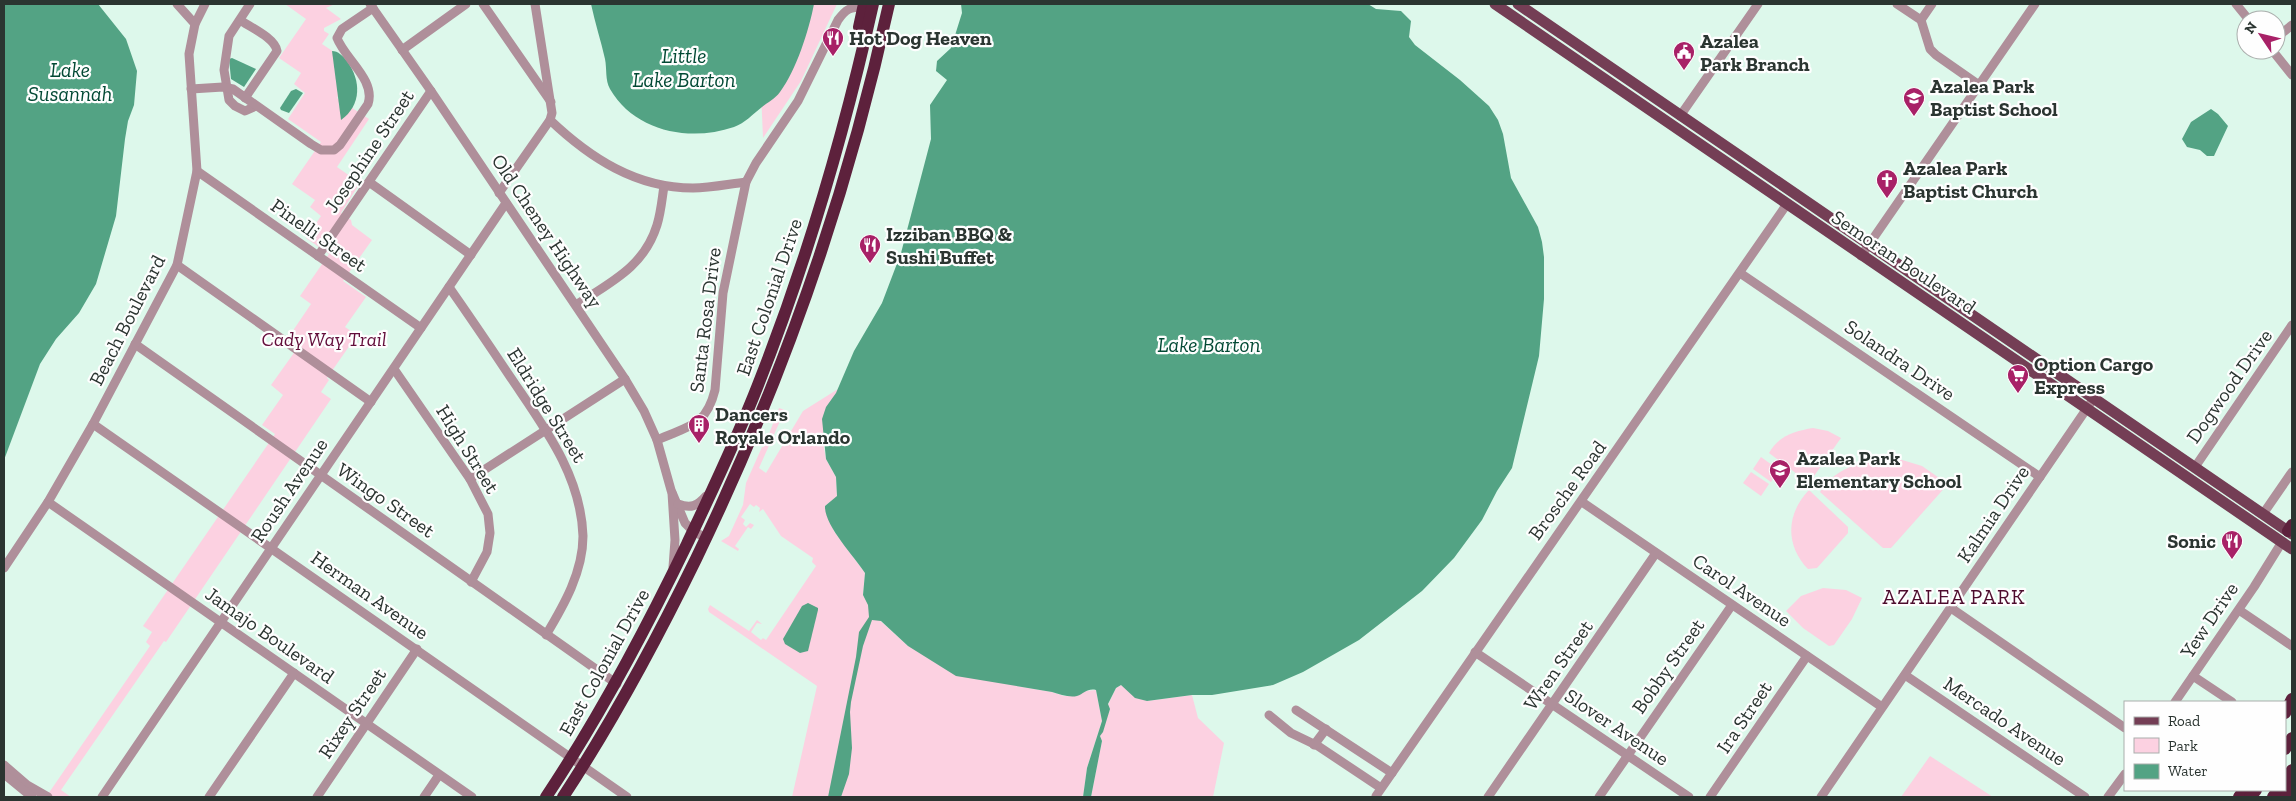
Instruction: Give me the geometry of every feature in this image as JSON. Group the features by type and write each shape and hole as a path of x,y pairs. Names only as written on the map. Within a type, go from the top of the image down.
{"highway":[{"name":"East Colonial Drive","path":"563,797 583,767 644,662 704,542 753,436 800,318 854,149 889,4"},
{"name":"East Colonial Drive","path":"546,797 617,684 714,489 757,388 796,282 845,121 867,5"},
{"path":"810,288 807,270 827,205 826,187"},
{"path":"796,282 801,298 800,318"},
{"path":"2286,712 2292,699"},
{"path":"2286,797 2292,787"}],"main road":[{"name":"Semoran Boulevard","path":"1495,4 2086,409 2289,533"},
{"name":"Semoran Boulevard","path":"1518,4 2263,514 2289,533 2292,549"},
{"path":"1648,109 1666,117 1680,116"},
{"path":"1677,129 1692,127 1707,134"}],"street":[{"path":"177,4 195,24"},
{"name":"Beach Boulevard","path":"4,568 48,502 93,424 177,265 197,171 189,54 195,24 205,4"},
{"path":"250,4 226,43 224,70 229,100 240,109 249,110 256,106"},
{"path":"402,50 466,4"},
{"path":"483,4 552,105"},
{"path":"499,193 550,120 552,105 535,4"},
{"path":"1897,4 1921,20 1930,49 1979,85"},
{"path":"1921,20 1932,4"},
{"path":"1861,256 2035,4"},
{"name":"Santa Rosa Drive","path":"657,440 699,421 707,414 712,405 715,390 723,293 746,182 756,163 798,101 838,20 846,10 852,7 867,5"},
{"path":"1680,116 1755,5"},
{"path":"191,89 227,88 245,98 321,150 334,150 340,145 371,97 368,86 337,38 342,30 372,6"},
{"name":"Old Cheney Highway","path":"372,6 625,379 644,411 657,440 671,490 691,536"},
{"path":"240,20 270,41 277,51 245,98"},
{"path":"2280,60 2292,75"},
{"name":"Josephine Street","path":"318,256 431,91"},
{"path":"550,120 588,153 613,168 638,179 664,186 694,188 746,182"},
{"name":"Pinelli Street","path":"197,171 421,328"},
{"path":"369,182 470,255"},
{"path":"576,305 628,271 640,259 651,241 658,223 664,186"},
{"name":"Roush Avenue","path":"102,797 506,203"},
{"name":"Brosche Road","path":"1379,792 1787,204"},
{"path":"177,265 371,402"},
{"name":"Solandra Drive","path":"1740,273 2040,477"},
{"name":"Eldridge Street","path":"449,287 547,431 571,476 580,507 583,537 577,572 569,593 546,635"},
{"name":"Dogwood Drive","path":"2194,466 2292,325"},
{"name":"Wingo Street","path":"135,344 617,684"},
{"name":"High Street","path":"394,369 470,479 488,514 490,533 487,552 471,582"},
{"path":"470,479 625,379"},
{"name":"Kalmia Drive","path":"1821,797 2094,398"},
{"name":"Herman Avenue","path":"93,424 627,797"},
{"path":"2263,514 2292,472"},
{"path":"678,504 687,507 698,505 714,489"},
{"name":"Old Cheney Highway","path":"671,490 675,547 673,573"},
{"name":"Jamajo Boulevard","path":"48,502 472,797"},
{"name":"Carol Avenue","path":"1582,502 1882,707"},
{"path":"674,529 704,542"},
{"name":"Yew Drive","path":"2176,701 2239,610 2289,533"},
{"name":"Wren Street","path":"1488,797 1656,553"},
{"name":"Bobby Street","path":"1599,797 1732,605"},
{"path":"1951,608 2124,727"},
{"path":"2239,610 2292,646"},
{"name":"Rixey Street","path":"317,797 417,649"},
{"name":"Slover Avenue","path":"1475,652 1689,797"},
{"name":"Ira Street","path":"1710,797 1807,656"},
{"path":"209,797 294,673"},
{"name":"Mercado Avenue","path":"1905,675 2085,797"},
{"path":"2193,676 2230,701"},
{"path":"1296,710 1392,773"},
{"path":"1269,715 1379,792"},
{"path":"1314,745 1326,729"},
{"path":"4,765 27,785 48,797"},
{"path":"4,774 32,797"},
{"path":"424,797 439,775"},
{"path":"2108,797 2124,775"}],"green space":[{"name":"Cady Way Trail","path":"285,4 335,4 326,8 341,19 324,28 324,31 329,34 322,44 355,66 337,98 369,119 337,167 360,183 341,213 351,220 352,225 372,240 343,281 366,297 345,327 357,335 327,378 329,380 321,392 331,399 166,642 164,641 61,790 71,797 46,797 150,646 146,642 152,632 143,626 275,434 262,425 283,395 271,385 301,343 290,335 311,304 300,296 329,254 306,238 321,216 310,207 315,200 292,184 321,142 288,119 305,93 294,84 301,73 279,58 306,19"},
{"path":"768,4 837,4 801,81 763,138 758,22"},
{"path":"838,389 822,437 826,459 836,477 837,497 825,506 834,531 865,573 863,595 874,615 908,646 1017,686 1064,696 1077,696 1085,691 1096,690 1102,721 1087,768 1083,797 792,797 817,686 709,612 708,609 710,605 749,631 757,620 762,624 757,623 751,632 761,640 763,638 766,640 816,566 812,562 813,558 781,536 763,509 759,512 760,508 756,505 754,507 750,504 741,517 745,520 743,524 746,527 750,523 754,525 751,529 748,527 735,546 739,549 738,551 721,541 729,536 743,505 746,483 762,447 764,447 779,408 785,410 759,468 766,473 803,411"},
{"path":"1813,428 1828,431 1841,438 1809,483 1769,453 1782,438"},
{"path":"1761,457 1779,470 1771,482 1753,469"},
{"path":"1899,459 1922,466 1948,484 1891,548 1883,548 1820,492 1835,475 1855,465 1865,462"},
{"path":"1751,472 1769,484 1761,496 1743,483"},
{"path":"1809,490 1848,527 1848,533 1817,568 1808,569 1800,560 1795,550 1791,530 1796,509 1801,499"},
{"path":"1823,588 1846,590 1862,598 1852,619 1834,645 1829,646 1803,628 1786,611 1801,596"},
{"path":"1121,685 1147,701 1192,695 1198,718 1224,743 1213,797 1091,797 1102,741 1100,736 1110,709 1108,705 1116,688"},
{"path":"1930,756 1993,797 1901,797"}],"water":[{"name":"Lake Susannah","path":"4,4 98,4 126,39 137,71 134,105 128,121 125,139 116,216 96,284 79,313 56,339 40,364 4,460"},
{"name":"Little Lake Barton","path":"591,4 814,4 809,26 796,62 786,83 774,99 734,127 700,133 682,133 665,130 649,124 634,115 621,104 610,89 605,59"},
{"name":"Lake Barton","path":"961,4 1368,4 1376,9 1401,11 1411,21 1409,37 1415,45 1460,80 1489,106 1498,120 1503,134 1511,178 1538,227 1542,242 1544,299 1539,356 1512,468 1482,520 1454,558 1422,591 1359,640 1303,672 1273,685 1212,695 1192,695 1147,701 1135,698 1121,685 1116,688 1108,704 1110,709 1100,736 1102,741 1091,797 1083,797 1087,768 1102,721 1096,690 1088,690 1077,696 1065,696 1052,692 956,676 908,646 881,621 872,620 863,646 851,702 852,748 849,774 841,797 828,797 856,657 859,632 869,617 868,605 863,595 865,573 834,531 826,514 825,506 837,496 836,477 826,459 822,419 826,407 836,393 854,351 882,303 901,253 931,139 930,105 947,80 936,71 937,61 951,48 962,13"},
{"path":"332,51 340,54 347,61 352,68 357,84 356,100 353,107 341,120"},
{"path":"232,58 256,69 244,87 231,79 229,59"},
{"path":"296,89 303,93 289,113 281,110 280,108 291,91"},
{"path":"2211,109 2228,126 2214,156 2207,156 2200,150 2187,147 2182,139 2191,122"},
{"path":"808,603 818,608 818,610 808,651 800,653 785,644 783,639 802,606"}],"place":[{"name":"Hot Dog Heaven","path":"833,57"},
{"name":"Azalea Park Branch","path":"1684,71"},
{"name":"Azalea Park Baptist School","path":"1914,117"},
{"name":"Azalea Park Baptist Church","path":"1887,199"},
{"name":"Izziban BBQ & Sushi Buffet","path":"870,264"},
{"name":"Option Cargo Express","path":"2018,394"},
{"name":"Dancers Royale Orlando","path":"699,444"},
{"name":"Azalea Park Elementary School","path":"1780,489"},
{"name":"Sonic","path":"2232,560"}],"district":[{"name":"AZALEA PARK","path":"1954,597"}]}
